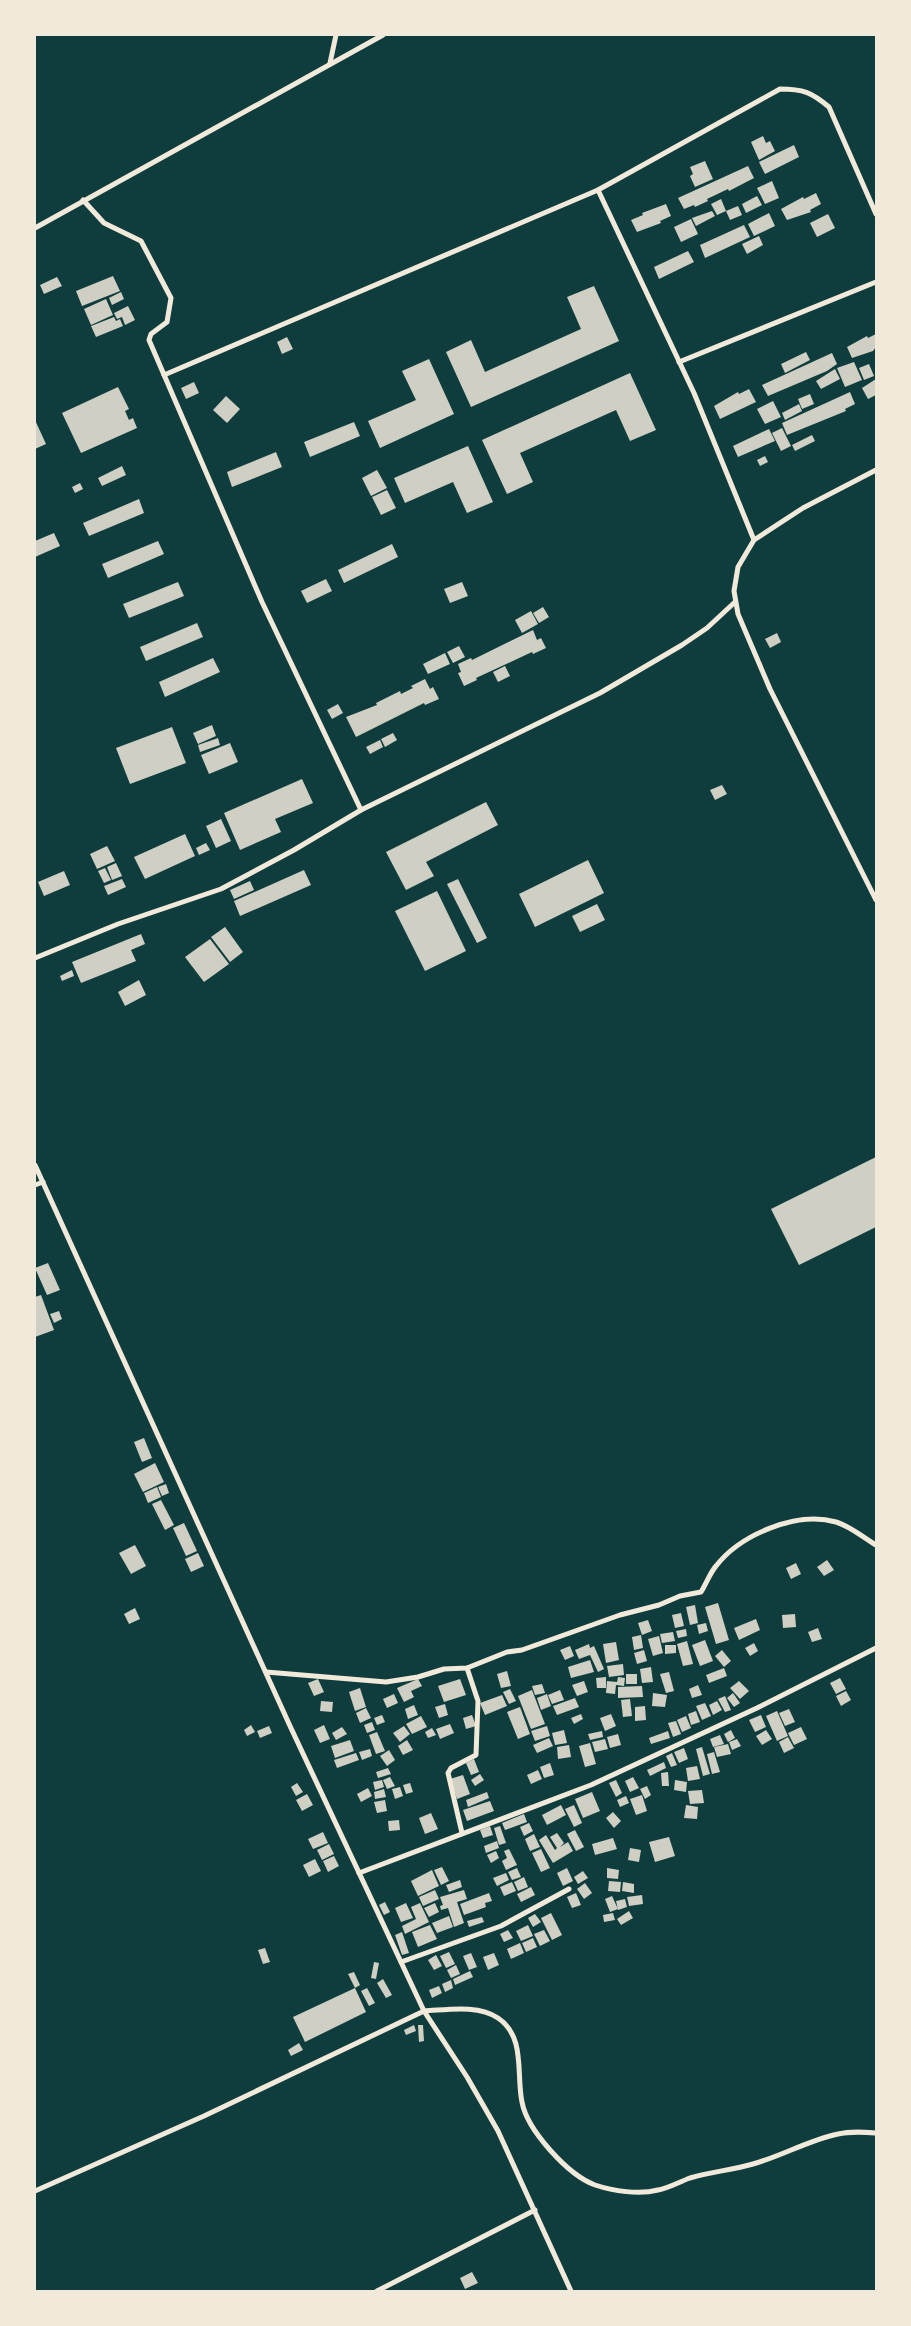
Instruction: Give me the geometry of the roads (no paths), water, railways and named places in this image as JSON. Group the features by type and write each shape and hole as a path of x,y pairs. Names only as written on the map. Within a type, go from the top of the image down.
{"street":[{"path":"330,63 336,35"},
{"path":"35,228 383,35"},
{"path":"164,375 598,190 780,89 800,89 816,96 829,107 876,214"},
{"path":"598,190 679,362 754,540"},
{"path":"83,200 104,223 140,241 171,298 167,322 151,334 149,340 262,602 361,810"},
{"path":"679,362 876,282"},
{"path":"876,470 804,508 754,540 738,567 734,591 738,614 770,690 876,900"},
{"path":"35,958 118,924 221,888 294,850 361,810 600,693 682,645 706,628 735,602"},
{"path":"35,1165 266,1672 424,2011 467,2077 498,2131 571,2291"},
{"path":"35,1185 43,1182"},
{"path":"266,1672 386,1682 418,1677 444,1668 467,1668 507,1652 522,1650 620,1615 659,1605 680,1596 701,1592 717,1565 750,1538 777,1524 815,1519 837,1522 876,1544"},
{"path":"359,1873 517,1814 591,1784 757,1708 876,1648"},
{"path":"462,1833 448,1773 451,1768 476,1754 478,1701 467,1668"},
{"path":"401,1962 501,1926 570,1889"},
{"path":"35,2191 204,2116 424,2011 462,2009 482,2012 496,2016 506,2024 514,2040 519,2057 522,2103 531,2123 549,2148 580,2178 614,2190 657,2191 691,2178 753,2164 838,2134 876,2133"},
{"path":"377,2291 535,2210"}]}
